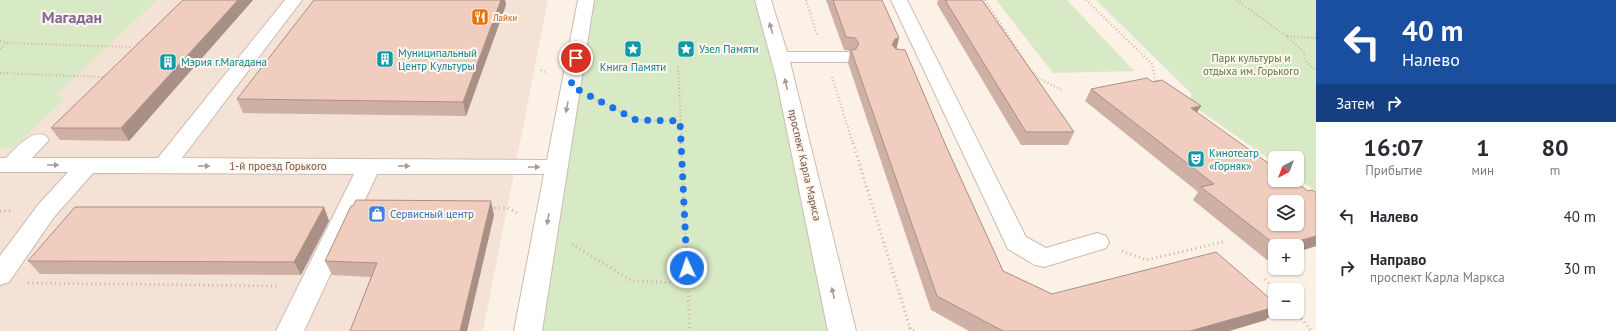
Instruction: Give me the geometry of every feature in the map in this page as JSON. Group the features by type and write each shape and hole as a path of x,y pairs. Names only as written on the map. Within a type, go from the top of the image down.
{"street":[{"path":"165,165 294,0"},
{"path":"528,331 586,0"},
{"name":"проспект Карла Маркса","path":"763,0 780,57 842,331"},
{"path":"899,0 1017,243 1044,258 1097,242"},
{"path":"780,57 846,57"},
{"path":"906,58 928,59"},
{"path":"6,165 38,140"},
{"name":"1-й проезд Горького","path":"6,165 557,167"},
{"path":"0,275 46,211 87,165"},
{"path":"290,331 369,166"}],"path":[{"path":"806,0 910,329 915,331"},
{"path":"985,0 1028,66 1037,77 1063,91"},
{"path":"1086,0 1152,64 1156,85"},
{"path":"1237,0 1286,36 1304,52 1305,60 1316,71"},
{"path":"1286,36 1316,38"},
{"path":"0,41 8,43 132,48"},
{"path":"0,49 8,43"},
{"path":"678,67 690,331"},
{"path":"541,70 636,120 680,121"},
{"path":"0,72 103,77"},
{"path":"1097,242 1146,260 1223,242"},
{"path":"1265,279 1269,283"},
{"path":"24,283 312,286"},
{"path":"1301,319 1312,331"}],"shaded area":[{"path":"0,0 548,0 483,331 0,331"}],"green space":[{"path":"0,0 157,0 57,94 65,99 13,148 0,148"},
{"path":"586,0 763,0 842,331 528,331"},
{"path":"996,0 1067,0 1134,71 1053,73"},
{"name":"Парк культуры и отдыха им. Горького","path":"1096,0 1316,0 1316,191 1304,183 1304,151 1268,151 1268,158 1198,109 1190,99 1192,94"}],"building":[{"name":"Мэрия г.Магадана","path":"183,0 238,0 121,128 51,128"},
{"name":"Муниципальный Центр Культуры","path":"314,0 501,0 463,102 237,99"},
{"path":"833,0 882,0 899,38 895,39 892,45 896,49 905,50 946,146 1003,271 1052,294 1216,252 1268,297 1268,309 1190,331 1003,331 937,296 851,50 856,49 859,43 855,38 846,37"},
{"path":"945,0 982,0 1074,132 1026,132"},
{"name":"Кинотеатр «Горняк»","path":"1147,78 1153,82 1162,80 1201,106 1191,108 1268,163 1268,187 1302,187 1308,191 1312,190 1316,192 1316,236 1304,239 1268,239 1201,187 1214,184 1091,89"},
{"path":"356,200 491,201 460,331 350,331 377,263 325,261 351,206 353,206"},
{"path":"75,207 324,207 294,262 28,261"}],"place":[{"name":"Лайки","path":"480,17"},
{"name":"Книга Памяти","path":"633,49"},
{"name":"Узел Памяти","path":"686,49"},
{"name":"Муниципальный Центр Культуры","path":"385,59"},
{"name":"Мэрия г.Магадана","path":"168,62"},
{"name":"Кинотеатр «Горняк»","path":"1196,159"},
{"name":"Сервисный центр","path":"377,214"}],"district":[{"name":"Магадан","path":"72,17"}],"route":[{"path":"576,58 571,86 636,120 680,121 687,268"}]}
